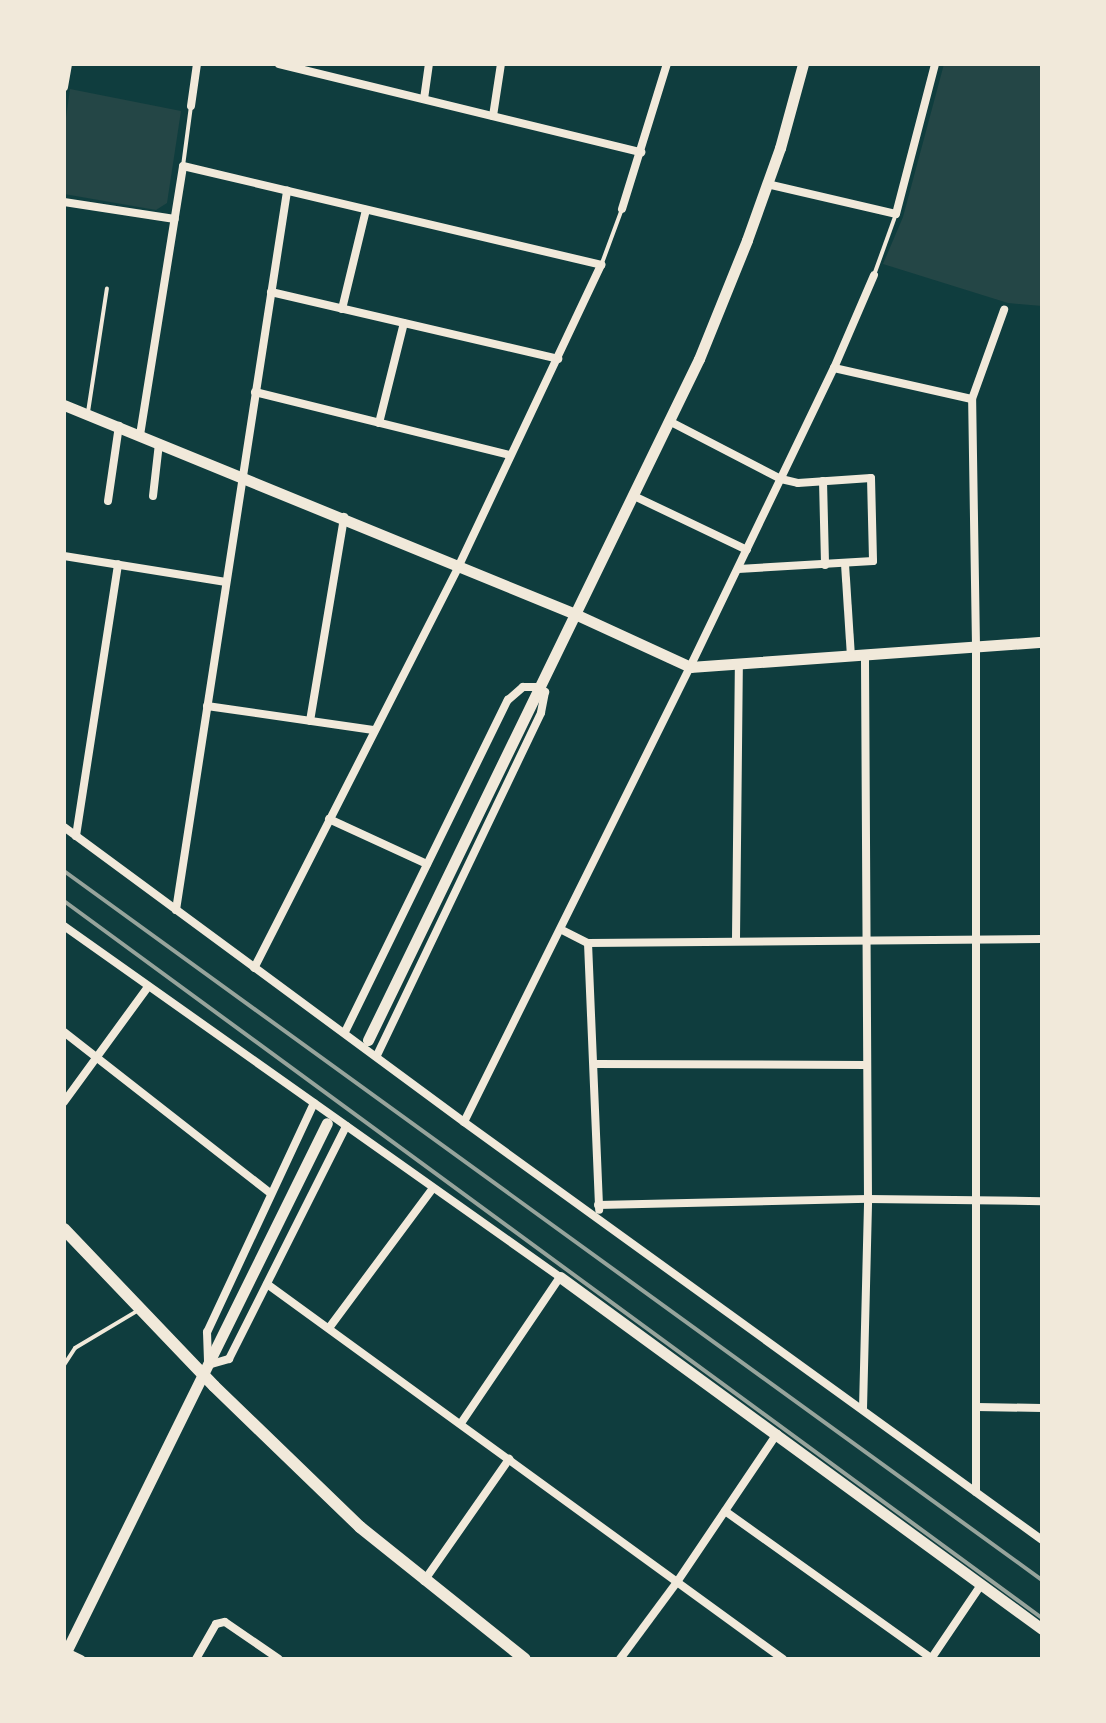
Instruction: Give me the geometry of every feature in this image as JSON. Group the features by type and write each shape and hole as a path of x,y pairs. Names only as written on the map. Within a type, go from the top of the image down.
{"main road":[{"path":"64,1229 360,1527 525,1659"}],"street":[{"path":"64,81 68,64"},
{"path":"191,106 197,64"},
{"path":"279,64 309,68 641,152"},
{"path":"424,99 429,64"},
{"path":"493,116 501,64"},
{"path":"622,209 667,64"},
{"path":"368,1040 699,359 767,184 803,64"},
{"path":"767,184 896,214 935,64"},
{"path":"140,435 183,166 601,265 459,566 254,968"},
{"path":"176,910 287,191"},
{"path":"64,202 175,219"},
{"path":"342,309 366,210"},
{"path":"464,1122 562,930 738,569 834,368 874,275"},
{"path":"271,292 558,359"},
{"path":"976,1492 976,646 972,399 1004,310"},
{"path":"379,423 404,323"},
{"path":"834,368 972,399"},
{"path":"255,392 510,455"},
{"path":"64,405 344,517 575,614 690,667 739,666 1042,642"},
{"path":"669,421 781,479 798,483 871,478 873,561 738,569"},
{"path":"108,501 119,426"},
{"path":"153,496 159,443"},
{"path":"823,481 825,565"},
{"path":"634,496 747,550"},
{"path":"310,721 344,517"},
{"path":"64,556 226,582"},
{"path":"76,836 118,564"},
{"path":"845,564 851,657"},
{"path":"863,1409 868,1199 865,655"},
{"path":"736,939 739,666"},
{"path":"345,1032 508,700 523,687 539,687 545,692 541,713 377,1055"},
{"path":"207,706 373,730"},
{"path":"329,819 427,864"},
{"path":"64,827 464,1122 1042,1540"},
{"path":"64,926 147,988 560,1277 1042,1629"},
{"path":"562,930 588,943 865,937 1042,939"},
{"path":"588,943 599,1219"},
{"path":"64,1102 147,988"},
{"path":"64,1032 270,1193"},
{"path":"595,1064 866,1065"},
{"path":"206,1370 207,1332 314,1103"},
{"path":"81,1659 65,1653 327,1123"},
{"path":"206,1370 229,1359 346,1126"},
{"path":"329,1328 433,1188"},
{"path":"598,1205 868,1199 1042,1201"},
{"path":"461,1423 560,1277"},
{"path":"267,1284 783,1659"},
{"path":"977,1407 1042,1408"},
{"path":"620,1659 677,1582 777,1434"},
{"path":"424,1581 509,1459"},
{"path":"725,1511 931,1658 981,1585"},
{"path":"196,1659 216,1624 225,1622 279,1659"}],"lane":[{"path":"183,166 191,106"},
{"path":"601,265 622,209"},
{"path":"874,275 896,214"},
{"path":"88,414 107,288"},
{"path":"64,1365 75,1348 142,1308"}],"shaded area":[{"path":"944,64 1042,64 1042,306 1008,303 883,264 903,217"},
{"path":"70,89 181,111 167,203 156,210 64,194 64,132"}],"railway":[{"path":"64,871 1042,1580"},
{"path":"64,901 1042,1618"}]}
